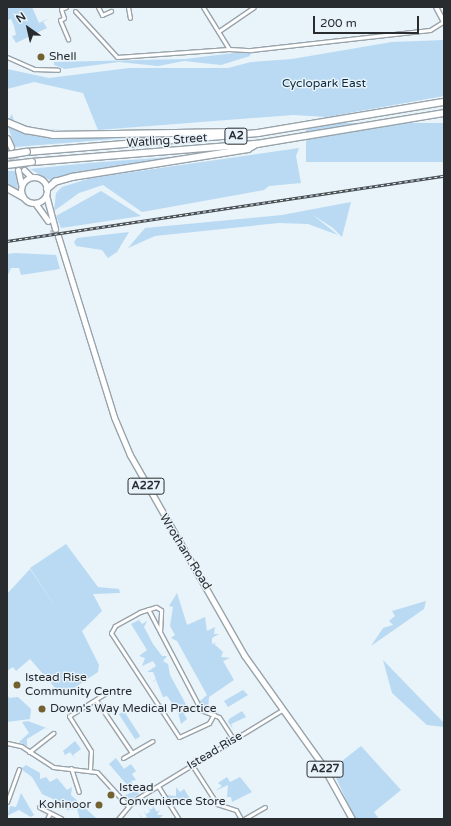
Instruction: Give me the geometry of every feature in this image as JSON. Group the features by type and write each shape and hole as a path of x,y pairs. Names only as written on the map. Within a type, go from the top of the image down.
{"highway":[{"name":"Watling Street","path":"7,155 27,152 258,133 444,102"},
{"name":"Watling Street","path":"7,165 257,144 444,113"},
{"path":"7,122 51,135 258,133"},
{"path":"47,192 70,177 248,149 257,144"},
{"path":"7,188 23,197"}],"main road":[{"path":"7,138 11,147"},
{"path":"18,170 23,197 35,203 54,229 44,181 31,177 24,170"},
{"path":"21,185 31,177"},
{"path":"35,203 47,192"},
{"name":"Wrotham Road","path":"57,237 124,443 159,510 239,647 282,710 322,763 352,819"}],"street":[{"path":"66,7 61,9 64,18 60,20 68,39"},
{"path":"98,7 102,15 111,11"},
{"path":"129,7 130,18"},
{"path":"203,7 229,49"},
{"path":"219,31 254,7"},
{"path":"75,11 117,57 229,49 251,50 430,30 444,22 436,7"},
{"path":"7,57 15,62 35,69 58,70"},
{"path":"148,609 201,710 214,714 234,740"},
{"path":"160,632 161,610 148,609 114,626 112,636 179,737 186,737 209,723 214,714"},
{"path":"90,769 90,750 69,716 106,693"},
{"path":"96,700 132,753"},
{"name":"Istead Rise","path":"118,819 128,806 158,786 282,710"},
{"path":"29,752 54,733"},
{"path":"123,758 152,741"},
{"path":"7,743 29,752 52,767 90,769 103,776 128,806"},
{"path":"192,765 217,804 236,810 242,819 265,807"},
{"path":"71,768 79,792"},
{"path":"7,802 9,793 19,770 24,773"},
{"path":"158,786 179,819"},
{"path":"39,807 61,818"},
{"path":"47,819 50,813"}],"green space":[{"path":"7,7 32,7 39,23 49,18 43,22 47,28 16,43 12,36 16,35 14,26 11,19 7,20"},
{"name":"Cyclopark East","path":"444,40 444,96 327,117 293,115 98,130 83,93 34,82 7,89 7,69 49,78 129,68 228,68 251,62 292,59 392,42"},
{"path":"250,51 250,56 221,65 184,61 158,66 119,62 65,69 54,65 54,62 185,59"},
{"path":"12,114 14,121 34,128 100,133 26,128 8,121"},
{"path":"306,123 444,123 444,162 306,162"},
{"path":"7,124 35,133 152,136 15,147"},
{"path":"299,148 296,156 301,183 269,186 264,190 142,212 103,185 79,193 54,211 56,193 62,187 91,178"},
{"path":"197,155 51,181 30,169 89,163"},
{"path":"7,171 16,171 18,191 7,187"},
{"path":"101,191 141,216 61,228 56,216"},
{"path":"351,202 342,237 333,228 313,215 338,235 308,224 279,223 155,236 128,248 145,228 282,215"},
{"path":"129,232 117,252 108,258 102,250 76,246 74,242 77,238"},
{"path":"7,254 56,255 60,269 21,275 19,268 11,268 7,277"},
{"path":"66,544 98,587 119,589 120,593 93,594 102,611 82,631 99,665 98,672 62,696 30,659 16,671 13,667 7,671 7,594 30,569 59,612 30,568"},
{"path":"177,593 187,625 205,617 207,631 215,627 214,634 219,634 212,638 212,644 217,642 214,644 223,652 221,657 230,658 223,661 234,680 209,697 208,711 199,702 207,695 177,641 171,638 175,635 170,626 173,607 169,606"},
{"path":"426,601 424,609 371,646 383,628 393,625 389,621 395,616 392,611"},
{"path":"139,620 142,624 147,621 144,627 153,644 162,656 167,656 163,661 168,664 170,675 188,708 195,708 184,714 187,719 181,724 178,712 167,696 163,697 156,680 152,682 156,679 153,672 147,672 156,666 153,661 142,666 145,658 139,656 147,650 131,624"},
{"path":"383,660 444,723 444,727 427,725 392,693"},
{"path":"248,687 243,690 248,695 228,707 224,701"},
{"path":"7,694 9,698 18,697 31,709 30,719 7,722"},
{"path":"124,711 140,736 135,739 119,714"},
{"path":"242,711 246,717 231,724 233,729 228,722 229,719"},
{"path":"28,721 49,729 45,728 27,739 27,746 19,742 29,733 22,722"},
{"path":"75,741 81,749 73,755 76,760 70,752 65,755 63,751"},
{"path":"361,746 401,790 374,812 379,819 355,819 332,769"},
{"path":"116,758 124,769 131,764 136,771 132,774 136,780 131,781 139,794 129,800 123,796 133,792 109,764"},
{"path":"26,765 40,773 40,779 46,777 50,782 57,778 67,790 72,787 71,795 97,819 80,819 77,809 67,810 66,805 42,794 32,777 21,769"},
{"path":"227,777 230,782 240,777 252,792 232,802 231,797 227,797 228,785 215,791 222,786 218,783"},
{"path":"176,787 180,792 184,789 191,800 173,806 166,795 176,796"},
{"path":"21,793 34,815 31,817 19,810 7,816 10,806 16,807"},
{"path":"151,803 157,812 160,810 157,815 163,815 159,819 143,819 147,817 143,809 146,814 150,812 147,805 150,810 153,808"}],"tunnel":[{"path":"11,147 24,170"},
{"path":"7,150 18,170"},
{"path":"52,229 55,236"}],"railway":[{"path":"7,241 444,176"}],"place":[{"name":"Shell","path":"41,57"},
{"name":"Istead Rise Community Centre","path":"17,685"},
{"name":"Down's Way Medical Practice","path":"42,709"},
{"name":"Istead Convenience Store","path":"111,795"},
{"name":"Kohinoor","path":"99,805"}]}
